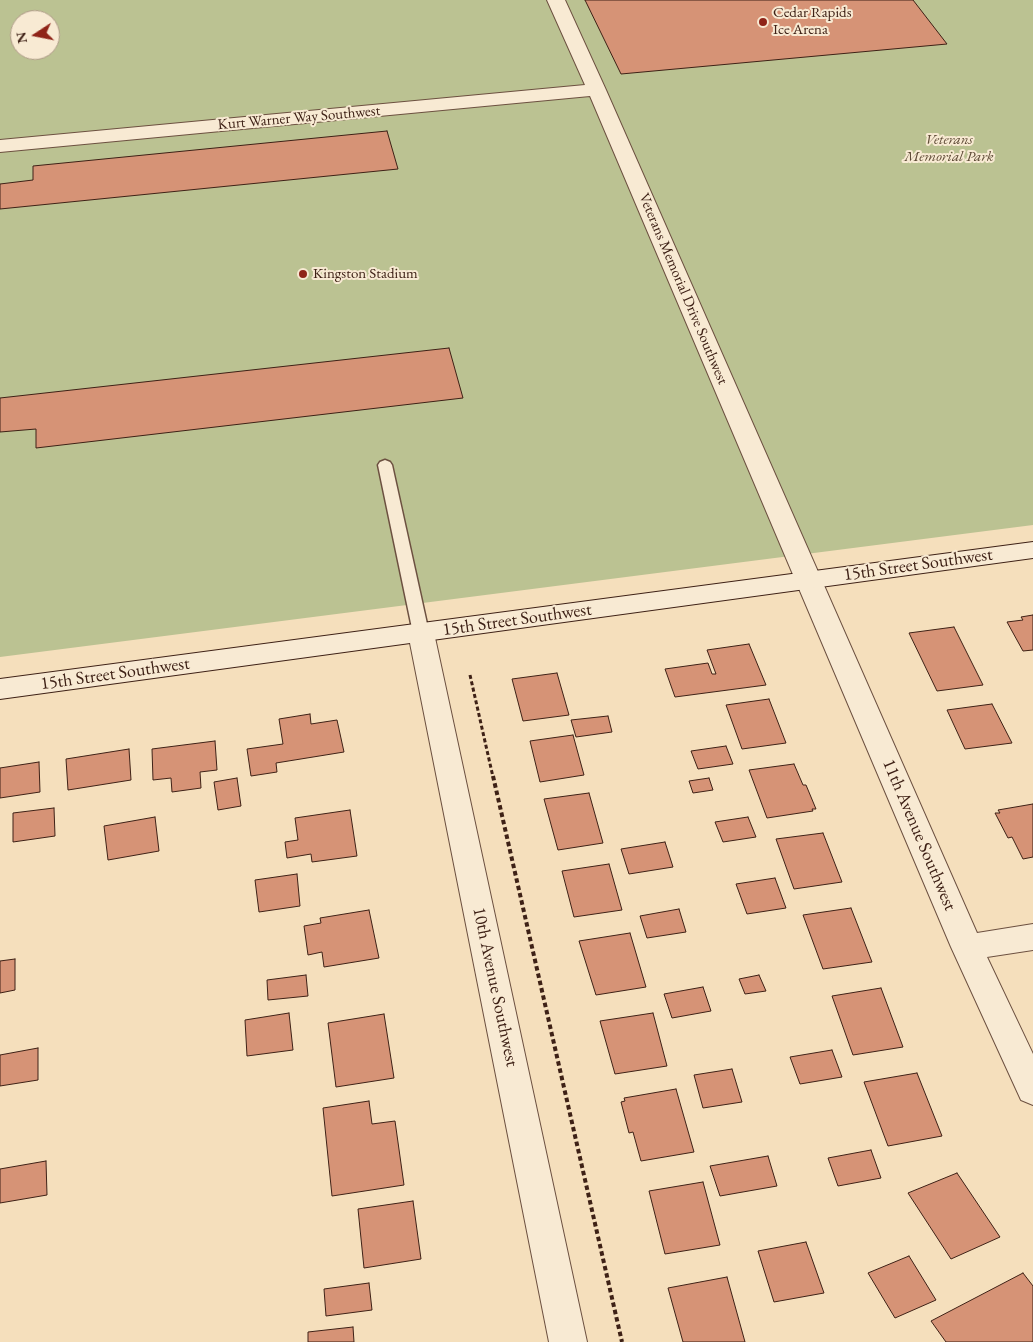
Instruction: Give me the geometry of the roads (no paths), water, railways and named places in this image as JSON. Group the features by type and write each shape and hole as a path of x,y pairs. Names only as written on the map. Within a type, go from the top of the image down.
{"street":[{"name":"Veterans Memorial Drive Southwest","path":"556,0 597,90 808,580"},
{"name":"Kurt Warner Way Southwest","path":"0,146 597,90"},
{"name":"15th Street Southwest","path":"0,689 1033,550"},
{"name":"11th Avenue Southwest","path":"808,580 968,947 1033,1090"},
{"name":"10th Avenue Southwest","path":"421,633 568,1342"},
{"path":"968,947 1033,937"}],"lane":[{"path":"386,465 421,633"}],"place":[{"name":"Cedar Rapids Ice Arena","path":"763,22"},
{"name":"Kingston Stadium","path":"303,274"}],"park label":[{"name":"Veterans Memorial Park","path":"949,148"}]}
